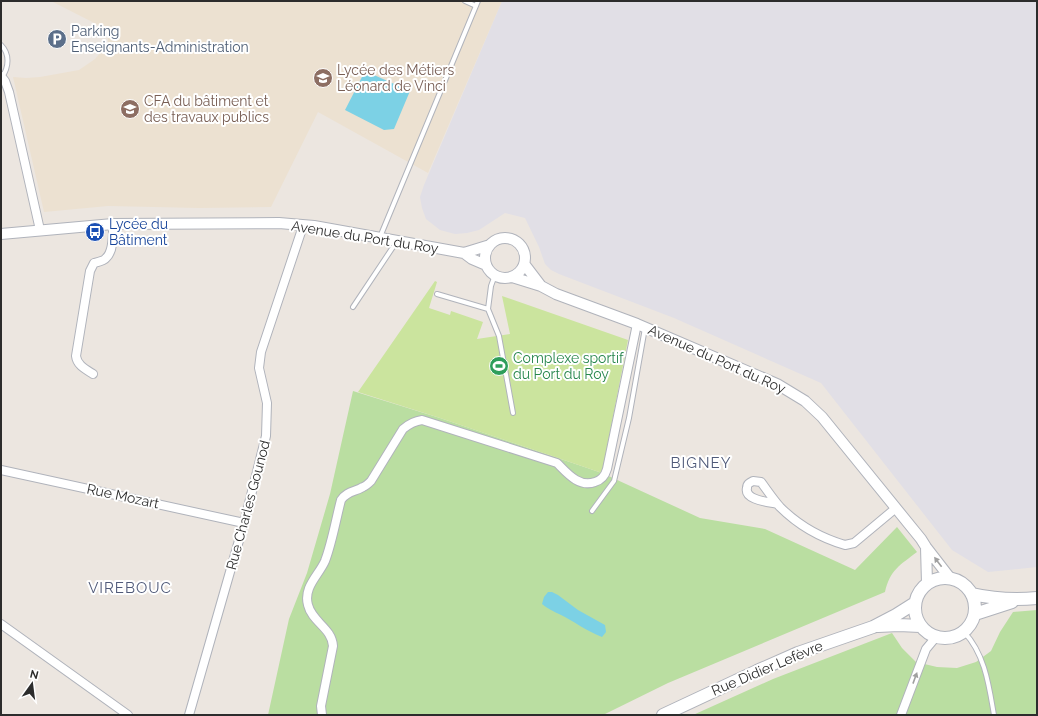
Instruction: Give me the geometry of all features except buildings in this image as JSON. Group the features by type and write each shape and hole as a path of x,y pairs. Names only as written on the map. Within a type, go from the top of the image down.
{"main road":[{"path":"950,578 965,586 972,594 975,604 975,614 971,624 964,632 956,637 946,639 936,638 927,633 915,618 915,603 920,590 927,583 935,579 950,578"},
{"path":"972,594 989,598 1019,600 1037,598"},
{"path":"975,614 1019,600"},
{"name":"Rue Didier Lefèvre","path":"663,715 798,653 873,627 915,603"},
{"name":"Rue Didier Lefèvre","path":"873,627 899,625 920,626"}],"street":[{"path":"1,77 5,81 9,92 40,230"},
{"name":"Avenue du Port du Roy","path":"1,234 113,224 279,223 380,237 464,254 486,265 495,276 506,278 512,277 541,286 556,294 641,326 777,384 805,401 822,417 921,539 950,578"},
{"path":"93,374 80,366 76,361 76,356 90,271 94,263 105,260 109,254 113,240 113,224"},
{"name":"Rue Charles Gounod","path":"189,715 244,523 266,436 267,403 258,368 261,352 302,225"},
{"name":"Avenue du Port du Roy","path":"464,254 490,245 495,240 502,238 515,240 521,245 524,251 526,258 525,264 541,286"},
{"path":"486,265 486,251 490,245"},
{"path":"512,277 521,271 525,264"},
{"path":"322,715 321,706 333,646 333,639 314,616 308,606 306,595 311,583 325,561 342,500 345,496 351,491 364,487 371,481 403,429 415,420 422,420 557,463 575,480 583,484 601,480 607,469 641,326"},
{"name":"Rue Mozart","path":"1,470 244,523"},
{"path":"777,504 806,528 845,545 854,543 896,508"},
{"path":"926,547 927,583"},
{"path":"1,624 128,715"},
{"path":"901,715 926,649 936,638"}],"lane":[{"path":"465,1 476,6"},
{"path":"380,237 478,1"},
{"path":"1,45 7,54 8,61 7,69 1,77"},
{"path":"353,307 397,241"},
{"path":"495,276 491,286 488,309 499,336 513,413"},
{"path":"437,294 488,309"},
{"path":"592,511 614,481 629,418 641,326"},
{"path":"964,632 973,642 987,673 994,715"}],"shaded area":[{"path":"51,1 502,1 428,173 318,112 271,207 199,208 108,206 44,212 13,77 40,77 79,70 95,59 108,44 108,30"},
{"path":"502,1 1037,1 1037,567 988,572 952,550 821,383 674,318 551,270 545,264 539,247 525,218 505,213 479,230 455,234 440,230 426,219 420,197 424,185"}],"green space":[{"name":"Complexe sportif du Port du Roy","path":"435,281 437,282 429,308 450,315 451,311 483,322 477,339 510,334 502,296 628,340 602,473 358,392"},
{"path":"353,391 440,418 602,473 700,518 765,529 855,570 897,527 917,552 896,569 887,584 885,592 668,683 603,715 268,715 289,619 307,573 330,494"},
{"path":"1037,610 1037,715 693,715 773,679 892,633 902,648 916,662 937,667 957,668 976,662 991,651 1000,632 1013,612"}],"water":[{"path":"365,71 410,91 394,129 384,130 345,110"},
{"path":"548,592 558,595 578,610 605,625 606,632 602,637 546,607 542,604 544,597"}],"place":[{"name":"Parking Enseignants-Administration","path":"57,39"},
{"name":"Lycée des Métiers Léonard de Vinci","path":"323,78"},
{"name":"CFA du bâtiment et des travaux publics","path":"130,109"},
{"name":"Lycée du Bâtiment","path":"95,232"},
{"name":"Complexe sportif du Port du Roy","path":"499,366"}],"district":[{"name":"BIGNEY","path":"701,463"},
{"name":"VIREBOUC","path":"130,588"}]}
